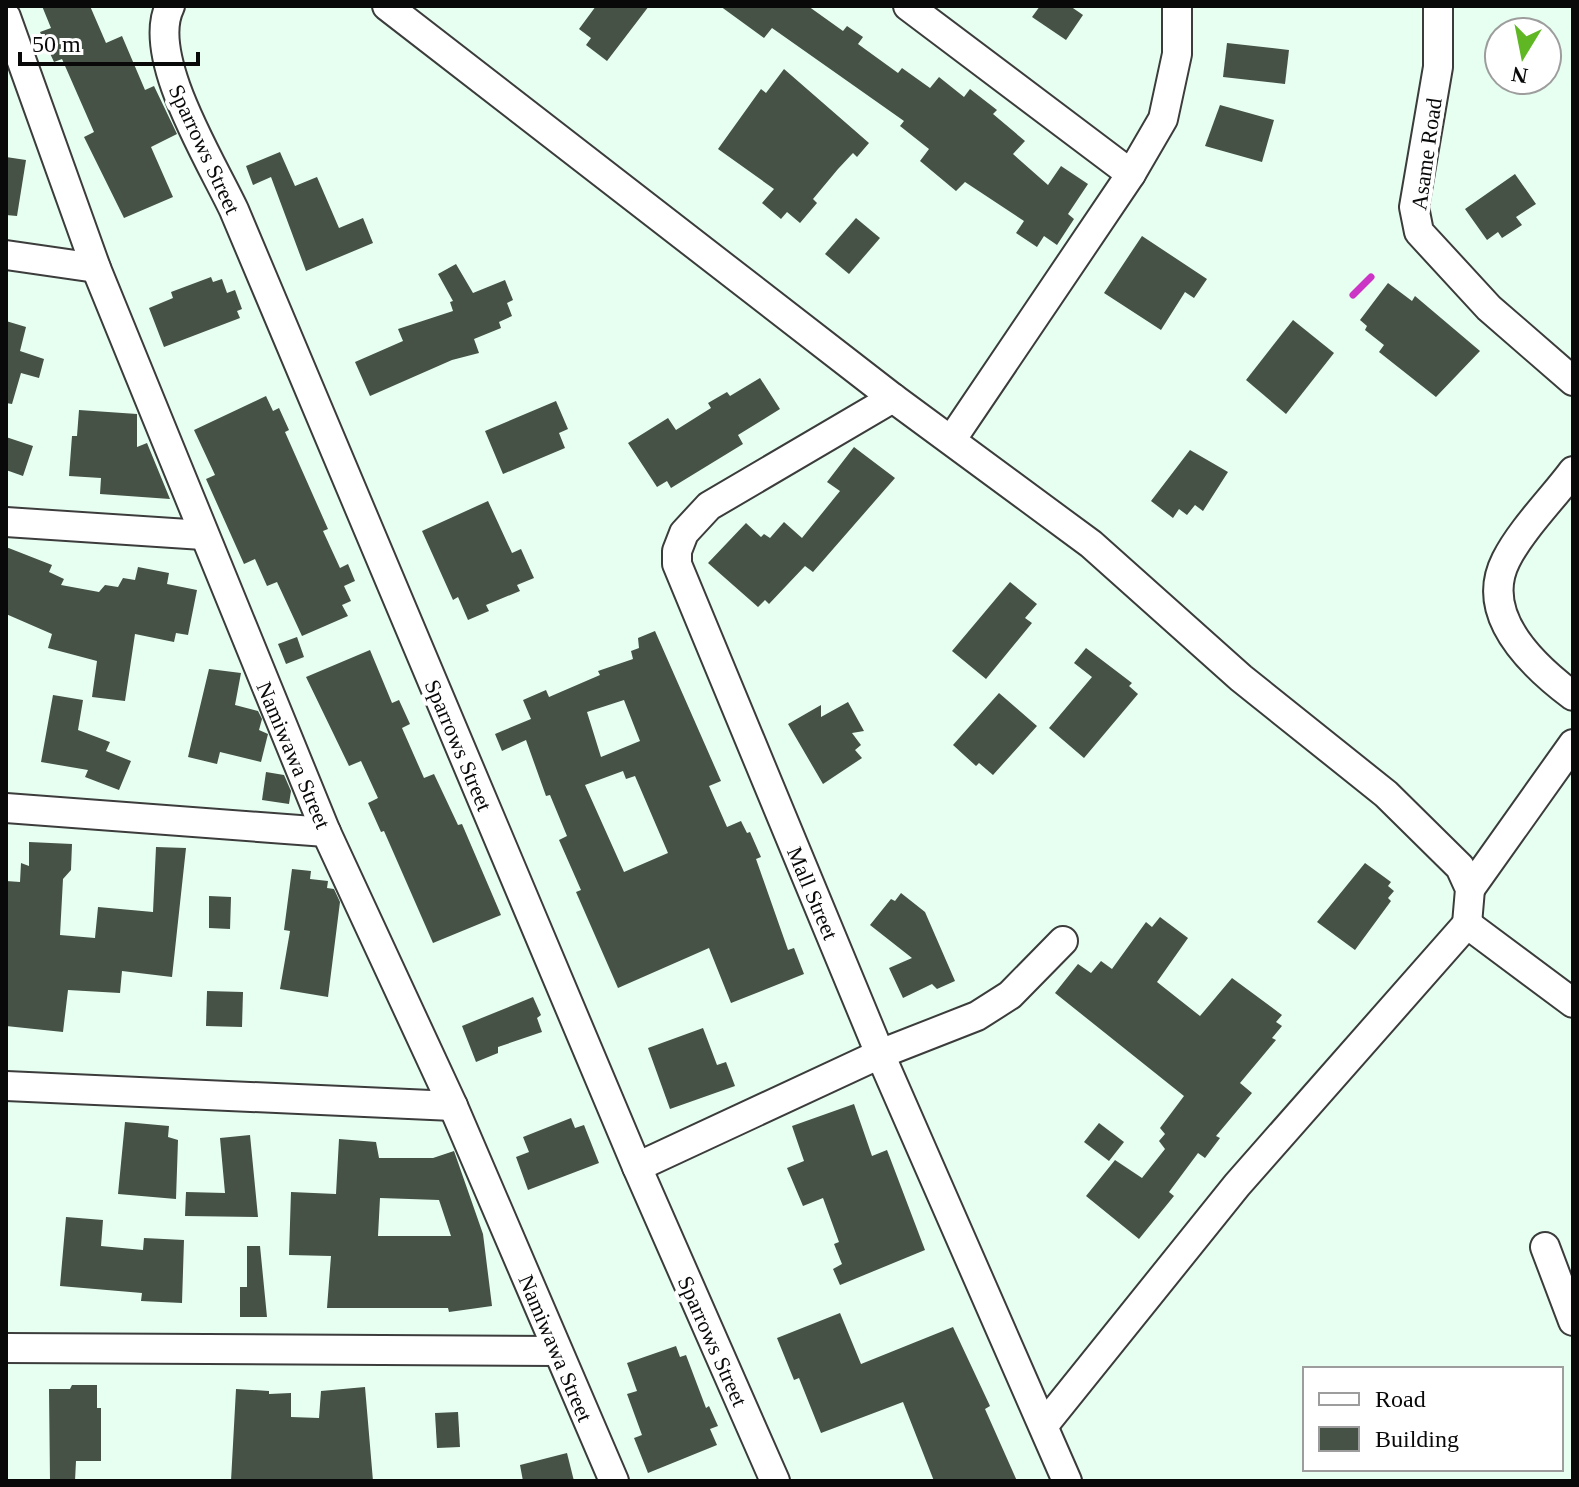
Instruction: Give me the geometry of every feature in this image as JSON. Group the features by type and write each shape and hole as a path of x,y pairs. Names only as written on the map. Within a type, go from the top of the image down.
{"street":[{"name":"Sparrows Street","path":"170,6 162,39 167,68 234,210 637,1167 775,1481"},
{"path":"387,6 893,398 1091,544 1241,678 1386,794 1460,867 1470,889 1467,924 1237,1185 1044,1425"},
{"path":"908,6 1131,174"},
{"path":"952,439 1131,174 1163,119 1177,54 1177,6"},
{"name":"Asame Road","path":"1438,6 1435,94 1414,207 1419,232 1489,308 1573,381"},
{"name":"Namiwawa Street","path":"6,17 96,268 326,832 453,1106 614,1481"},
{"path":"6,255 96,268"},
{"name":"Mall Street","path":"893,398 709,506 695,518 677,551 681,579 880,1054 1067,1481"},
{"path":"1573,471 1506,559 1497,588 1503,618 1530,658 1573,696"},
{"path":"6,522 203,535"},
{"path":"1470,889 1573,744"},
{"path":"6,808 326,832"},
{"path":"1467,924 1573,1003"},
{"path":"637,1167 880,1054 977,1016 1010,995 1063,941"},
{"path":"6,1086 453,1106"},
{"path":"1545,1247 1573,1321"},
{"path":"6,1348 557,1351"}],"building":[{"path":"42,6 90,6 106,43 122,36 145,90 154,86 177,134 151,147 173,197 124,218 84,137 94,132 62,59 54,62 40,32 51,28"},
{"path":"596,6 649,6 607,61 586,45 591,38 579,29"},
{"path":"720,6 808,6 843,31 847,26 863,37 858,44 898,73 902,68 930,88 939,77 964,97 970,89 997,110 993,114 1025,141 1013,154 1048,185 1061,166 1088,184 1068,214 1074,219 1057,245 1044,236 1037,247 1016,233 1024,221 965,182 956,191 920,161 929,149 900,126 904,121 772,28 764,38"},
{"path":"1040,6 1070,6 1083,15 1066,40 1032,17"},
{"path":"1227,43 1289,50 1285,84 1223,77"},
{"path":"784,69 869,143 857,157 853,153 838,169 813,199 817,203 800,223 787,212 781,219 762,203 774,189 718,149 761,89 766,93"},
{"path":"1220,105 1274,120 1262,162 1205,146"},
{"path":"280,152 295,186 317,177 339,228 363,218 373,243 306,271 271,177 253,185 246,166"},
{"path":"6,157 26,160 17,216 6,215"},
{"path":"1515,174 1536,204 1516,217 1522,225 1502,238 1498,232 1487,240 1465,209"},
{"path":"856,218 880,238 849,274 825,254"},
{"path":"1142,236 1207,279 1194,298 1185,292 1161,330 1104,293"},
{"path":"456,264 473,293 505,280 513,300 507,303 512,316 499,322 501,328 474,339 479,353 452,360 370,396 355,362 403,341 398,329 453,311 450,302 453,301 438,274"},
{"path":"211,277 213,282 222,279 227,293 235,290 242,309 237,311 240,318 164,347 149,308 173,298 171,292"},
{"path":"1388,283 1412,301 1415,296 1480,351 1436,397 1379,352 1384,345 1365,330 1367,326 1360,320"},
{"path":"1293,320 1334,353 1286,414 1246,380"},
{"path":"6,321 26,327 20,351 44,359 39,378 21,373 12,404 6,403"},
{"path":"760,378 780,409 738,435 743,444 671,488 667,481 657,487 628,443 668,418 676,430 711,408 708,403 727,392 730,396"},
{"path":"266,396 273,411 279,408 289,430 285,432 328,529 323,531 340,568 348,564 355,581 344,586 351,601 342,605 348,616 302,636 277,582 267,586 255,559 244,564 206,479 215,475 194,430"},
{"path":"556,401 568,429 559,433 565,448 503,474 485,431"},
{"path":"79,410 137,414 137,447 147,443 170,499 100,494 101,478 69,476 72,436 77,436"},
{"path":"6,437 33,446 23,476 6,470"},
{"path":"854,447 895,478 813,572 805,566 769,604 765,600 758,607 708,563 746,523 761,537 764,534 770,538 784,522 802,538 840,491 827,482"},
{"path":"1190,450 1228,472 1203,511 1195,505 1187,515 1179,509 1173,518 1151,501"},
{"path":"488,501 512,553 521,549 534,578 517,585 520,591 486,605 489,611 468,620 458,597 453,600 422,531"},
{"path":"6,547 52,565 49,572 64,579 61,585 99,592 105,585 118,587 123,578 135,580 138,567 169,573 167,584 197,590 188,635 176,633 174,642 135,634 125,701 92,697 97,661 48,648 52,634 6,614"},
{"path":"1010,582 1037,604 1025,618 1032,623 986,679 952,651"},
{"path":"655,631 721,781 709,786 727,827 741,821 747,833 750,832 761,857 756,859 788,950 794,948 804,974 731,1003 709,948 618,988 576,892 581,890 559,840 567,836 550,795 546,796 526,740 502,751 495,734 531,719 523,700 546,690 549,697 600,675 598,671 633,659 631,651 639,648 638,638","holes":["624,700 640,741 601,757 587,712","623,771 626,779 635,776 668,853 624,872 585,785"]},
{"path":"297,637 304,657 286,664 278,644"},
{"path":"1086,648 1132,683 1129,686 1138,694 1084,758 1049,728 1092,677 1074,663"},
{"path":"370,650 392,703 399,700 410,724 402,728 424,778 434,774 458,825 462,824 501,915 433,943 384,831 381,832 368,803 378,798 361,761 349,766 306,677"},
{"path":"209,669 241,673 235,705 258,711 262,719 259,730 268,734 261,762 220,752 217,764 188,757"},
{"path":"999,693 1037,726 993,775 979,763 976,766 953,745"},
{"path":"53,695 83,700 78,730 110,742 106,751 131,761 119,790 85,777 88,770 41,762"},
{"path":"848,702 864,731 852,733 861,745 855,750 862,758 823,784 788,724 821,705 821,717"},
{"path":"266,772 284,775 291,791 289,804 262,800"},
{"path":"29,842 72,844 71,870 63,879 60,935 95,938 98,907 153,912 156,847 186,848 172,977 122,971 120,993 68,990 63,1032 6,1026 6,881 20,882 21,863 29,866"},
{"path":"1365,863 1391,882 1388,886 1394,891 1388,898 1391,901 1355,950 1317,922"},
{"path":"292,869 311,871 310,879 328,881 327,888 334,889 340,902 328,997 280,989 290,931 284,930"},
{"path":"901,893 925,912 955,981 937,989 932,984 903,998 889,968 912,958 870,925 891,899 895,901"},
{"path":"209,896 231,897 230,929 209,928"},
{"path":"1160,917 1188,938 1157,982 1200,1016 1232,978 1282,1015 1276,1022 1282,1026 1272,1038 1276,1040 1240,1083 1252,1093 1216,1136 1220,1138 1205,1158 1198,1153 1169,1192 1174,1196 1139,1239 1086,1196 1115,1160 1142,1178 1165,1149 1159,1141 1165,1134 1160,1128 1184,1096 1055,993 1078,964 1091,973 1101,961 1112,969 1146,922 1152,927"},
{"path":"207,991 243,992 242,1027 206,1026"},
{"path":"533,997 541,1015 537,1018 542,1032 498,1047 498,1053 476,1062 462,1026"},
{"path":"703,1028 717,1065 726,1062 735,1086 670,1109 648,1048"},
{"path":"854,1104 872,1156 887,1150 925,1250 840,1285 833,1269 842,1264 834,1244 839,1242 823,1198 803,1206 787,1168 804,1161 792,1126"},
{"path":"571,1118 575,1128 584,1125 599,1163 528,1190 516,1157 529,1152 523,1137"},
{"path":"125,1122 169,1126 168,1137 178,1140 176,1199 118,1194"},
{"path":"1099,1123 1124,1142 1109,1161 1084,1142"},
{"path":"250,1135 258,1217 185,1216 186,1192 225,1193 220,1138"},
{"path":"339,1139 376,1142 379,1158 433,1158 454,1151 483,1234 492,1306 449,1312 448,1308 327,1308 331,1256 289,1255 291,1192 336,1194","holes":["380,1198 439,1200 451,1236 378,1236"]},
{"path":"66,1217 103,1220 101,1246 143,1250 144,1238 184,1240 182,1303 141,1301 142,1293 60,1286"},
{"path":"247,1246 260,1246 267,1317 240,1317 240,1287 247,1287"},
{"path":"840,1313 861,1364 953,1327 990,1406 985,1409 1017,1481 934,1481 903,1402 821,1433 799,1378 794,1380 777,1338"},
{"path":"676,1346 680,1357 686,1355 706,1408 709,1406 718,1426 710,1429 717,1445 648,1473 634,1438 642,1435 627,1394 637,1391 627,1363"},
{"path":"72,1385 97,1385 97,1408 101,1408 101,1461 76,1461 75,1481 50,1481 49,1389 70,1389"},
{"path":"365,1387 373,1481 231,1481 236,1389 269,1391 269,1394 291,1393 291,1417 319,1418 321,1391"},
{"path":"458,1412 460,1447 437,1448 435,1413"},
{"path":"567,1453 574,1481 523,1481 520,1465"}],"waterway":[{"path":"1353,295 1371,277"}]}
